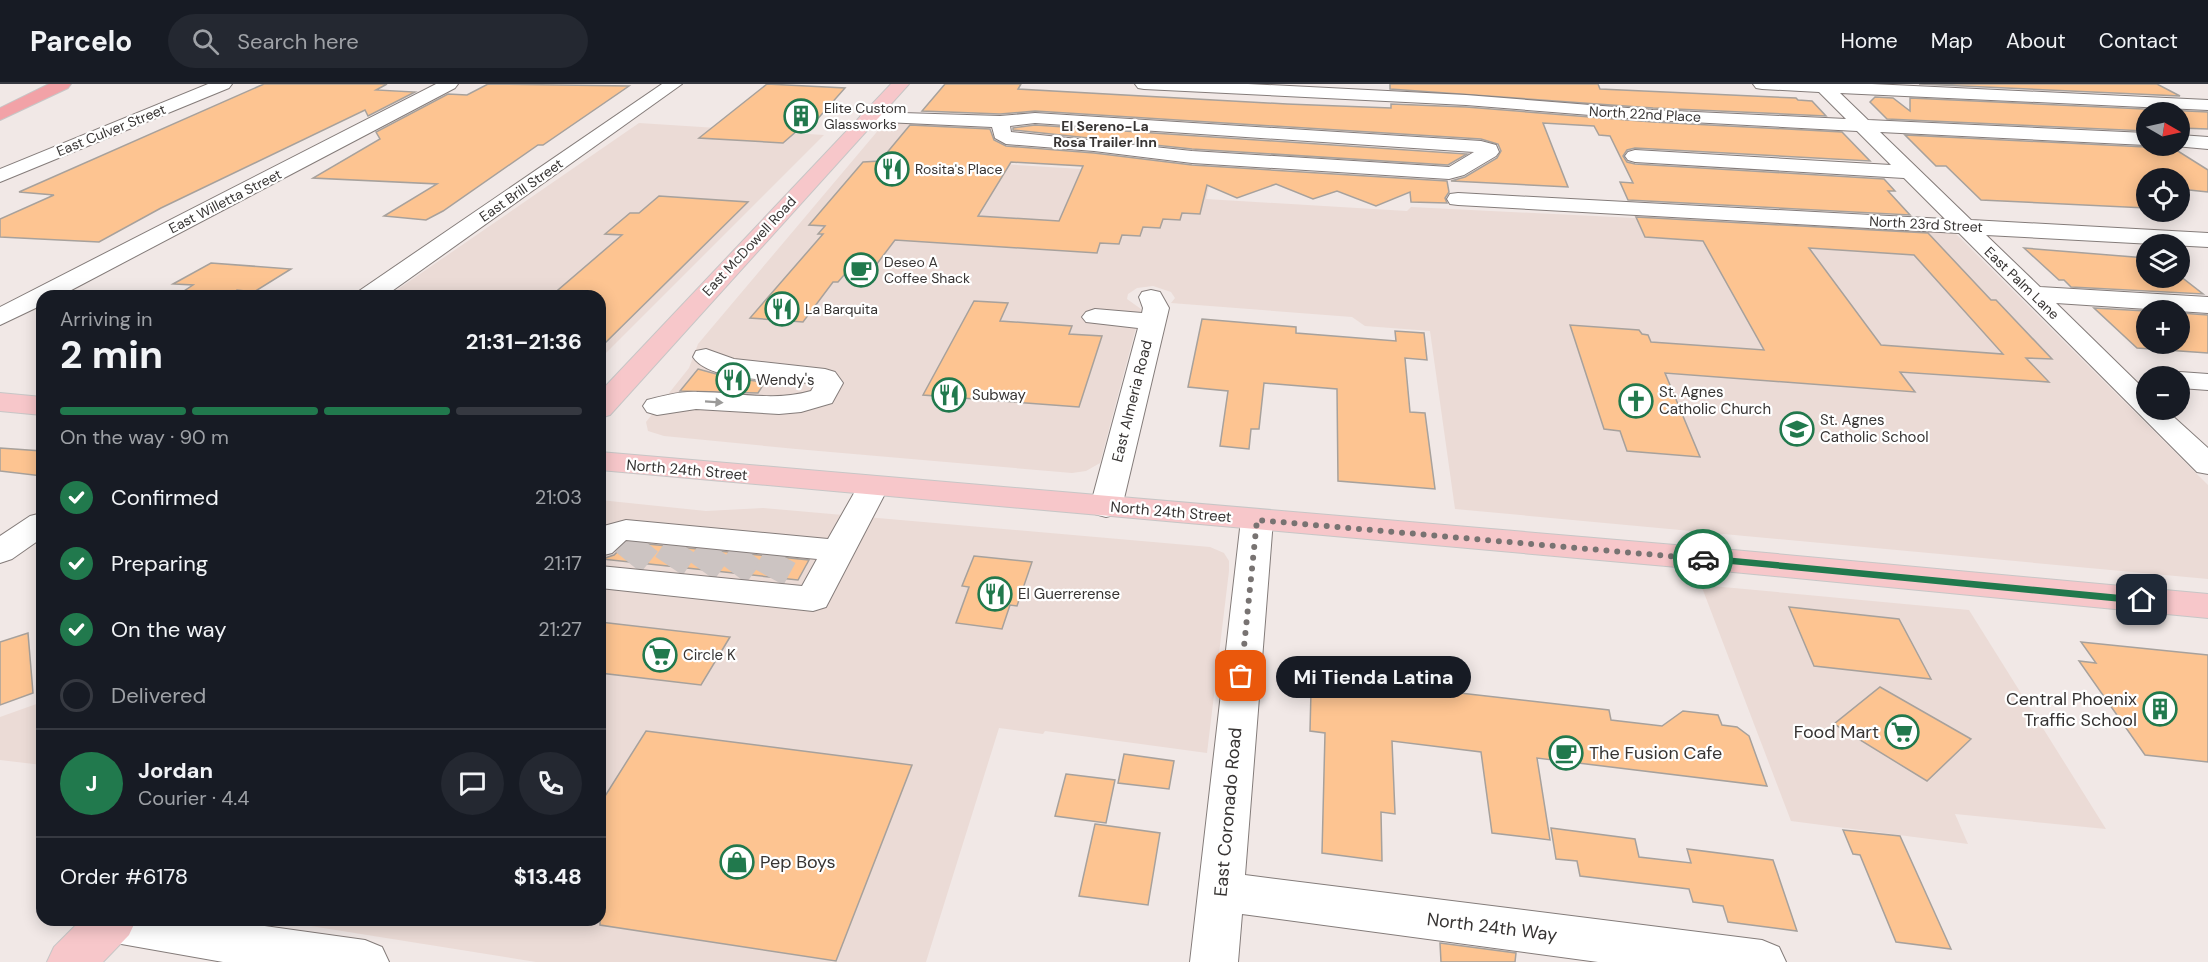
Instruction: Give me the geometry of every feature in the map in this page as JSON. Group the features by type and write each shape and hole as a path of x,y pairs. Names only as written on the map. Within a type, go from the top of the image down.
{"highway":[{"path":"0,96 39,84"},
{"path":"0,114 62,84"}],"main road":[{"name":"East McDowell Road","path":"606,402 900,84"},
{"path":"0,402 36,405"},
{"name":"North 24th Street","path":"606,462 1745,562 2208,606"},
{"path":"72,962 105,926"}],"street":[{"name":"East Culver Street","path":"0,176 223,84"},
{"name":"East Willetta Street","path":"52,290 449,84"},
{"name":"East Brill Street","path":"377,290 673,84"},
{"name":"North 22nd Place","path":"1144,84 1466,100 1600,112 2136,139"},
{"path":"1761,84 2208,105"},
{"name":"East Palm Lane","path":"1822,86 2136,396"},
{"path":"869,117 1000,122 1035,118 1481,147 1489,148 1489,152 1457,171 1449,173 1204,158 1006,138 1002,134 1000,122"},
{"path":"2190,142 2208,143"},
{"path":"1635,156 1909,172"},
{"name":"North 23rd Street","path":"1458,199 1643,210 1677,209 2208,240"},
{"path":"2034,294 2208,305"},
{"name":"East Willetta Street","path":"0,317 36,298"},
{"name":"East Almeria Road","path":"1095,317 1152,309 1106,507"},
{"path":"657,406 679,401 775,407 793,405 822,397 830,383 825,378 814,375 729,367 706,357"},
{"path":"2116,375 2136,377"},
{"path":"2190,381 2208,382"},
{"path":"2161,420 2208,465"},
{"path":"624,556 724,563 813,599 873,486"},
{"name":"East Coronado Road","path":"1214,962 1257,520"},
{"path":"0,552 36,527"},
{"path":"624,556 724,563 839,551"},
{"name":"North 24th Way","path":"1221,892 1762,962"},
{"path":"143,926 224,941 365,962"}],"shaded area":[{"name":"St. Agnes Catholic School","path":"886,121 980,126 989,131 968,162 1211,177 1206,199 1407,211 1411,207 1635,218 1632,211 1952,230 2136,413 2136,420 2143,420 2208,485 2208,579 1455,509 1430,331 1365,326 1352,317 1171,303 1175,298 1171,292 1153,286 1137,288 1128,294 1127,299 1141,309 1100,463 1086,471 1072,473 664,436 648,431 646,422 689,368 698,344"},
{"path":"639,123 824,135 606,353 606,290 397,290"},
{"path":"606,501 706,511 763,508 1210,547 1224,553 1229,561 1207,753 1045,731 1043,734 999,728 926,962 536,962 311,926 606,926"},
{"path":"1701,585 1969,610 2106,829 1955,814 1968,844 1791,821"},
{"path":"36,704 36,764 0,760 0,717"}],"building":[{"path":"264,84 387,84 376,90 415,92 368,116 365,110 161,208 99,242 0,237 0,219 54,195 19,192"},
{"path":"488,84 629,86 543,145 538,145 443,211 426,220 384,216 437,184 313,178 380,139 376,132 448,94 467,95"},
{"path":"767,84 845,88 814,123 806,123 783,143 699,138"},
{"path":"945,84 1021,84 1018,89 1287,104 1391,108 1391,104 1466,107 1653,122 1842,132 1870,161 1635,148 1627,150 1623,156 1627,162 1635,164 1884,179 1895,191 1888,191 1910,215 1628,200 1620,182 1633,183 1610,136 1599,135 1594,126 1543,123 1568,187 1451,181 1465,177 1497,158 1501,151 1498,144 1481,139 1035,111 1000,114 922,111"},
{"path":"1390,84 1598,84 1600,89 1796,98 1812,101 1826,116 1653,108 1390,89"},
{"path":"1919,84 2157,84 2180,96"},
{"path":"1875,97 1893,98 1910,111 1910,98 2136,109 2136,131 1887,119 1870,102"},
{"path":"2190,111 2208,112 2208,129 2190,128"},
{"path":"910,125 990,129 994,140 1006,146 1094,153 1192,165 1447,181 1449,192 1445,198 1447,203 1411,202 1410,192 1376,206 1337,191 1313,199 1276,184 1237,198 1207,185 1200,214 1182,213 1180,220 1163,219 1160,228 1143,227 1140,236 1122,235 1119,244 1100,243 1097,253 895,240 867,277 844,275 838,282 833,282 803,322 750,318 823,234 818,234 825,226 809,225 863,162 880,161","holes":["1011,162 1083,166 1059,221 978,216"]},
{"path":"1035,125 1467,154 1448,165 1192,149 1013,130 1013,128"},
{"path":"1905,135 2136,147 2136,156 2186,156 2208,170 2208,192 2190,190 2190,168 2136,168 2136,208 1981,200 1946,166 1936,166"},
{"path":"659,196 748,202 606,342 606,290 558,290 622,235 605,234 630,213 639,213"},
{"path":"1636,217 1928,233 1991,300 1996,300 2052,359 2026,358 2049,382 1900,372 1915,392 1665,373 1700,457 1627,451 1620,431 1604,429 1570,325 1639,330 1642,334 1648,335 1651,342 1764,350 1703,241 1645,237","holes":["1809,248 1914,255 2003,354 1881,345"]},
{"path":"2024,248 2136,257 2136,288 2190,288 2190,284 2203,294 2071,287 2064,280 2059,280"},
{"path":"211,263 291,269 257,290 186,290 193,285 173,284"},
{"path":"974,301 1008,303 1000,321 1072,326 1069,334 1102,336 1079,407 923,395"},
{"path":"2094,308 2136,310 2136,347"},
{"path":"2190,314 2208,315 2208,353 2190,352"},
{"path":"1202,319 1296,327 1296,333 1396,341 1395,331 1424,333 1427,360 1405,358 1410,412 1425,413 1435,489 1338,481 1337,389 1264,383 1259,429 1251,429 1249,449 1220,446 1228,391 1188,387"},
{"path":"698,369 731,378 765,382 758,393 680,391"},
{"path":"0,448 36,451 36,475 0,471"},
{"path":"627,542 809,560 798,580 606,559"},
{"name":"El Guerrerense","path":"974,556 1032,562 1017,606 1010,605 1002,629 956,623 969,587 962,586"},
{"path":"1789,607 1899,619 1931,679 1814,666"},
{"name":"Circle K","path":"606,623 730,637 701,685 606,674"},
{"path":"28,633 33,693 0,705 0,642"},
{"name":"Central Phoenix Traffic School","path":"2081,642 2208,655 2208,762 2145,755 2079,661 2096,663"},
{"path":"1354,681 1609,710 1611,720 1662,726 1683,711 1718,715 1722,725 1737,727 1749,736 1767,786 1537,758 1550,840 1492,833 1481,752 1392,741 1395,814 1381,812 1382,861 1322,853 1325,733 1310,731 1311,691 1321,685 1354,689"},
{"name":"Food Mart","path":"1880,687 1971,739 1927,781 1834,724"},
{"name":"Pep Boys","path":"646,731 912,765 836,961 606,926 606,794"},
{"path":"1124,754 1174,761 1169,789 1118,783"},
{"path":"1066,774 1115,780 1106,823 1055,816"},
{"path":"1095,824 1160,833 1148,905 1079,896"},
{"path":"1551,828 1635,839 1639,857 1691,863 1687,849 1773,860 1797,931 1728,922 1723,906 1693,902 1689,889 1580,876 1577,861 1556,859"},
{"path":"1843,830 1900,836 1951,949 1896,942 1860,855 1853,854"},
{"path":"1440,943 1516,953 1515,962 1441,962"}],"tunnel":[{"path":"628,562 645,541"},
{"path":"669,566 683,545"},
{"path":"701,570 717,548"},
{"path":"733,573 749,552"},
{"path":"769,577 781,555"}],"way so far":[{"path":"1241,676 1257,520 1703,559"}],"place":[{"name":"Elite Custom Glassworks","path":"801,116"},
{"name":"Rosita's Place","path":"892,169"},
{"name":"Deseo A Coffee Shack","path":"861,270"},
{"name":"La Barquita","path":"782,309"},
{"name":"Wendy's","path":"733,380"},
{"name":"Subway","path":"949,395"},
{"name":"St. Agnes Catholic Church","path":"1636,401"},
{"name":"St. Agnes Catholic School","path":"1797,429"},
{"name":"El Guerrerense","path":"995,594"},
{"name":"Circle K","path":"660,655"},
{"name":"Mi Tienda Latina","path":"1241,676"},
{"name":"Central Phoenix Traffic School","path":"2160,709"},
{"name":"Food Mart","path":"1902,732"},
{"name":"The Fusion Cafe","path":"1566,753"},
{"name":"Pep Boys","path":"737,862"}],"district":[{"name":"El Sereno-La Rosa Trailer Inn","path":"1105,134"}],"route":[{"path":"1703,559 2142,600"}]}
